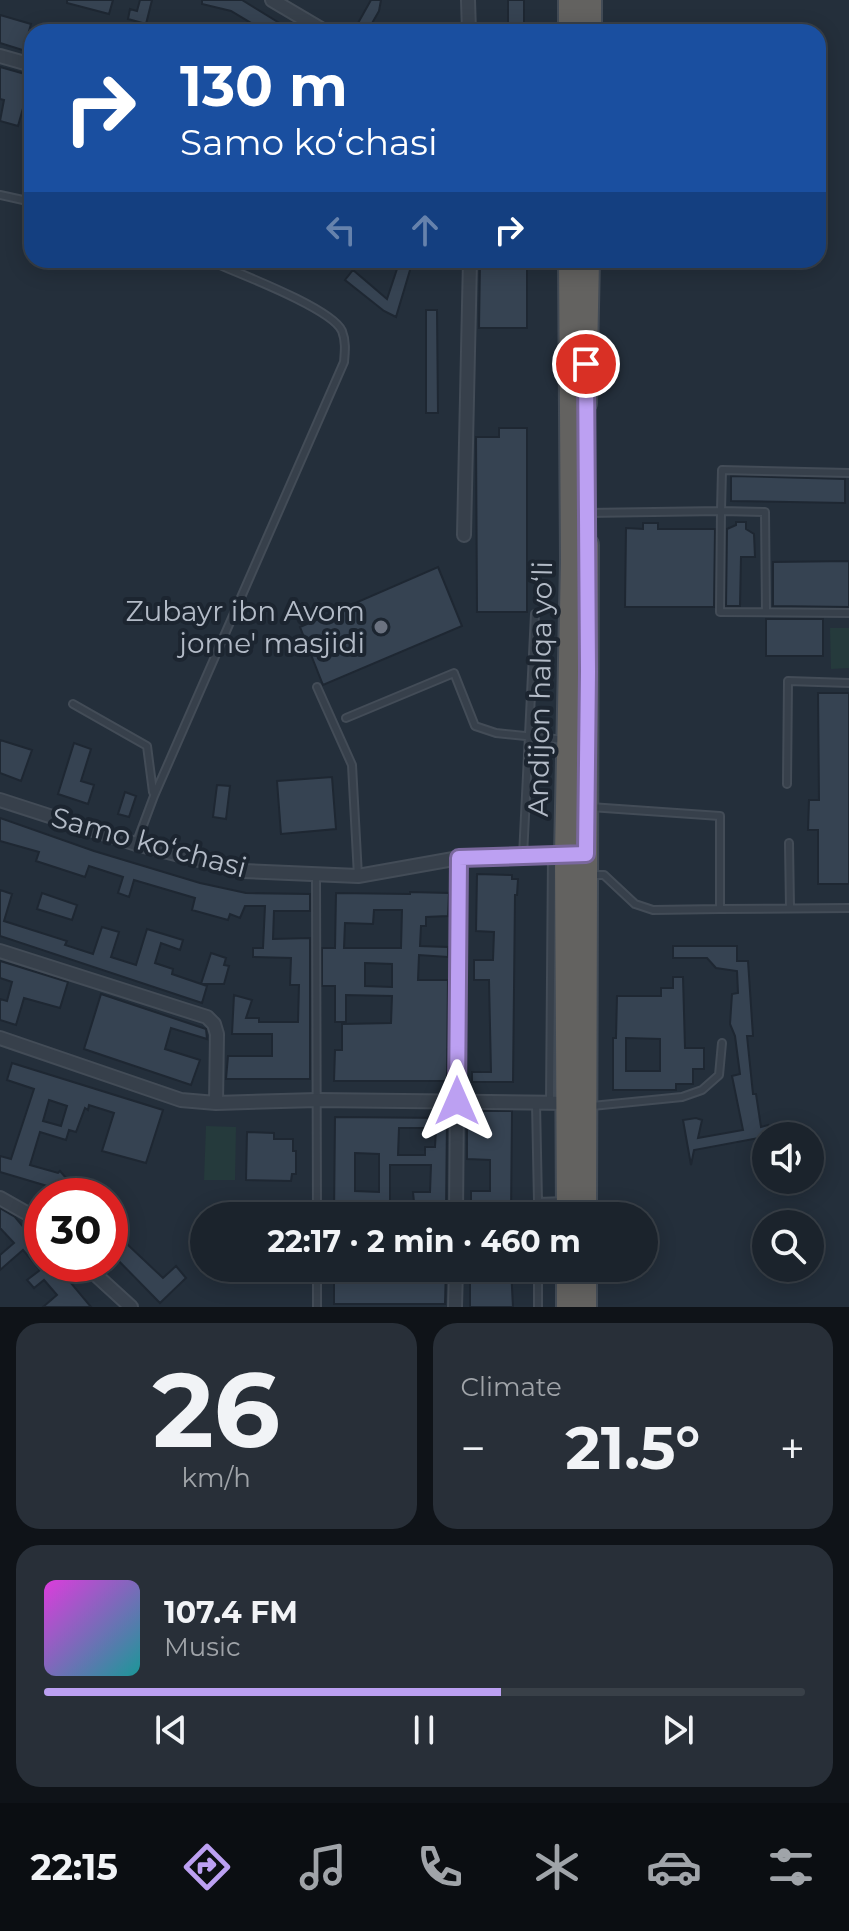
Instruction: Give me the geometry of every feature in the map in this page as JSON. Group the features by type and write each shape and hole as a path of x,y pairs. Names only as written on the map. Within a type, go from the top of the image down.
{"highway":[{"path":"570,0 570,24"},
{"path":"590,0 590,24"},
{"name":"Andijon halqa yo‘li","path":"570,268 572,562 569,740 573,860 560,1104 573,1202"},
{"name":"Andijon halqa yo‘li","path":"573,860 586,807 585,390 588,268"},
{"path":"568,1282 568,1307"},
{"path":"585,1282 585,1307"}],"street":[{"path":"272,0 290,4 316,24"},
{"path":"468,0 469,24"},
{"path":"0,56 24,63"},
{"path":"464,535 470,268"},
{"name":"Samo koʻchasi","path":"0,800 136,844 243,871 358,876 459,858 523,856 573,860"},
{"path":"456,1202 459,858"},
{"path":"0,951 207,1017 214,1024 217,1034 216,1103"},
{"path":"0,1038 181,1100 216,1103 317,1100 560,1104"},
{"path":"0,1198 24,1212"},
{"path":"104,1282 131,1307"},
{"path":"455,1307 456,1282"}],"lane":[{"path":"0,195 24,200"},
{"path":"136,844 154,796 344,362 346,348 341,328 324,312 226,268"},
{"path":"849,473 722,470 720,612 849,613"},
{"path":"587,513 765,512 766,612"},
{"path":"523,856 535,614"},
{"path":"346,718 454,673 475,726 529,738 569,740"},
{"path":"787,784 788,681 849,683"},
{"path":"317,687 352,765 358,876"},
{"path":"73,704 147,746 154,796"},
{"path":"586,807 720,816 720,909"},
{"path":"789,843 790,908"},
{"path":"538,1202 560,1104 573,860 604,875 635,904 653,910 849,908"},
{"path":"316,874 317,1202"},
{"path":"560,1104 682,1097 702,1090 719,1075 722,1043"},
{"path":"317,1282 317,1307"},
{"path":"538,1282 538,1307"}],"green space":[{"path":"830,628 849,628 849,668 831,669"},
{"path":"206,1126 236,1127 235,1180 204,1180"}],"building":[{"path":"67,0 113,0 109,14 67,3"},
{"path":"140,0 152,0 146,24 128,19 130,9 137,11"},
{"path":"202,0 242,0 281,24 253,24 231,11 202,4"},
{"path":"371,0 381,0 372,24 358,24"},
{"path":"508,0 524,0 524,24 508,24"},
{"path":"0,15 31,24 24,24 24,50 0,43"},
{"path":"0,67 24,74 24,105 18,126 0,121 4,100 0,99"},
{"path":"397,268 411,268 396,317 345,280 353,270 387,299"},
{"path":"480,268 527,268 527,328 479,328"},
{"path":"426,310 437,310 438,413 426,413"},
{"path":"499,428 527,428 527,612 477,612 476,437 499,437"},
{"path":"731,476 845,479 845,503 731,501"},
{"path":"736,522 746,522 746,529 754,534 755,557 741,557 740,606 726,606 727,529"},
{"path":"643,523 658,523 658,529 715,529 714,607 625,607 626,528 643,529"},
{"path":"849,561 849,607 773,606 773,562"},
{"name":"Zubayr ibn Avom jome' masjidi","path":"438,567 462,626 323,685 300,627"},
{"path":"766,619 823,619 823,656 766,656"},
{"path":"818,693 849,693 849,884 818,884 818,830 808,830 809,800 819,800"},
{"path":"0,740 32,750 21,781 0,773"},
{"path":"74,743 91,749 81,781 94,785 88,804 58,794"},
{"path":"332,777 336,829 281,834 277,781"},
{"path":"217,785 230,786 226,819 213,817"},
{"path":"125,792 136,796 129,817 118,814"},
{"path":"0,818 200,883 246,893 310,894 310,911 274,911 273,939 310,938 310,1079 226,1079 228,1056 272,1056 272,1034 232,1034 234,995 252,1000 246,1018 259,1018 259,1022 298,1022 299,985 290,985 291,958 253,957 253,948 263,948 265,906 245,906 240,918 230,914 228,920 192,910 195,898 134,880 129,897 118,893 123,877 89,866 85,877 36,861 39,852 0,841"},
{"path":"477,874 512,875 512,879 518,879 515,895 513,1082 472,1082 472,1072 491,1072 489,980 474,980 474,960 493,960 494,932 476,931"},
{"path":"0,890 12,894 4,921 67,941 65,945 93,954 102,927 119,932 111,957 136,965 147,929 183,940 180,950 161,943 155,963 173,969 172,974 207,986 202,1003 0,936"},
{"path":"42,893 77,905 72,920 37,909"},
{"path":"336,893 449,893 448,916 426,917 426,926 421,926 420,946 448,947 448,957 419,955 418,980 448,980 447,1081 334,1081 335,1050 342,1050 342,1024 391,1023 392,996 346,995 346,1022 335,1022 335,986 322,986 322,948 335,948","holes":["374,910 402,910 401,948 344,948 345,923 373,924","365,963 392,964 392,987 365,986"]},
{"path":"673,946 737,946 737,961 748,961 753,1036 747,1036 753,1094 756,1094 760,1122 752,1122 752,1139 694,1150 691,1165 683,1120 702,1120 698,1138 743,1130 732,1076 740,1074 735,1036 730,1024 732,994 738,993 737,971 716,968 707,958 673,958"},
{"path":"211,953 226,958 224,965 229,966 224,984 201,984"},
{"path":"0,961 68,982 60,1008 24,998 16,1025 0,1020 0,999 7,1001 12,982 0,978"},
{"path":"673,977 683,977 685,1048 704,1048 704,1069 693,1069 693,1084 676,1084 676,1090 613,1090 617,996 661,996 661,988 673,988","holes":["626,1038 660,1039 660,1071 626,1071"]},
{"path":"101,994 206,1029 207,1039 171,1028 165,1049 200,1060 191,1085 84,1049"},
{"path":"12,1063 163,1110 146,1163 102,1151 114,1113 89,1105 76,1132 69,1130 66,1140 40,1132 30,1165 60,1171 66,1178 24,1179 0,1172 0,1156 11,1159 34,1089 7,1080","holes":["49,1100 67,1106 61,1126 43,1121"]},
{"path":"467,1111 512,1111 511,1202 471,1202 471,1191 490,1191 490,1160 467,1159"},
{"path":"335,1117 447,1118 446,1202 414,1202 413,1192 430,1192 431,1165 390,1165 390,1201 334,1202","holes":["399,1128 436,1128 435,1147 425,1147 425,1155 398,1155","355,1153 379,1154 379,1192 355,1191"]},
{"path":"247,1132 274,1133 274,1139 293,1139 296,1174 292,1174 291,1181 246,1180"},
{"path":"0,1208 15,1217 24,1228 24,1251 0,1270 0,1255 14,1243 0,1228"},
{"path":"128,1245 163,1278 176,1266 186,1278 160,1303 128,1270"},
{"path":"46,1282 70,1282 91,1307 43,1307 57,1295"},
{"path":"334,1282 446,1282 445,1304 334,1304"},
{"path":"470,1282 512,1282 513,1307 470,1307"}],"place":[{"name":"Zubayr ibn Avom jome' masjidi","path":"381,627"}],"route":[{"path":"457,1101 459,858 586,854 586,364"}]}
